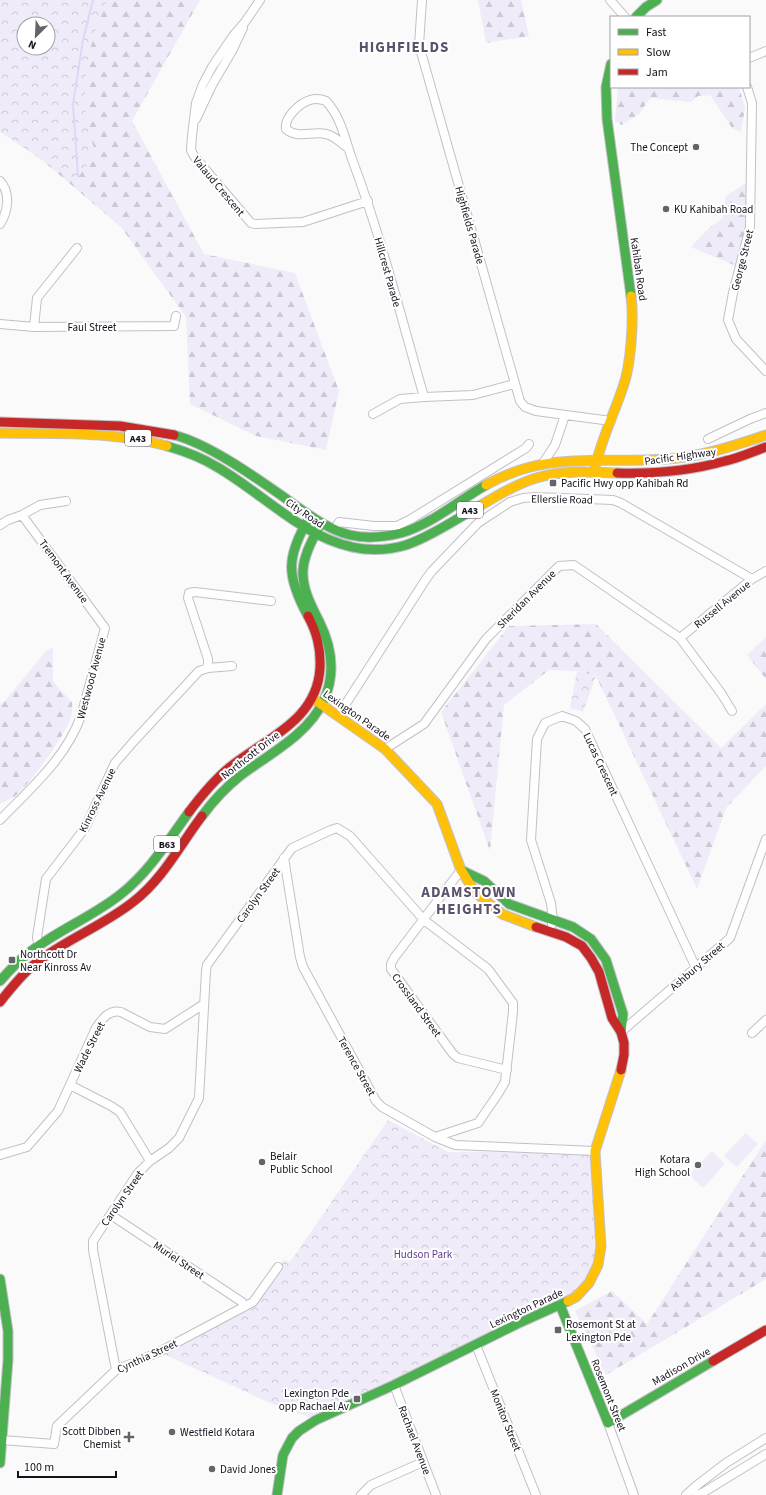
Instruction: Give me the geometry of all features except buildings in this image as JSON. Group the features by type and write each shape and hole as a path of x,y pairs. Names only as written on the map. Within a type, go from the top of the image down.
{"main road":[{"path":"637,16 646,7 657,0"},
{"name":"Kahibah Road","path":"595,472 596,458 624,386 629,365 632,307 607,119 606,87 610,69"},
{"name":"City Road","path":"0,422 92,424 141,428 181,437 233,464 321,522 335,529 360,537 386,538 399,535 418,526 513,471 544,462 596,458"},
{"name":"City Road","path":"2,438 16,438 37,434 112,436 157,442 185,451 215,465 304,528 331,543 361,550 376,551 391,549 420,539 512,486 537,478 564,473 595,472"},
{"name":"Pacific Highway","path":"596,458 665,459 689,456 728,448 766,435"},
{"name":"Pacific Highway","path":"595,472 668,472 723,462 766,447"},
{"name":"Northcott Drive","path":"0,981 9,969 39,946 120,896 136,882 151,866 203,794 220,776 239,760 291,724 313,698 317,690 321,655 318,637 296,594 291,567 294,549 311,515"},
{"name":"Northcott Drive","path":"0,1002 17,980 44,957 127,907 155,882 209,808 224,791 241,775 280,747 303,727 322,705 332,673 330,644 304,588 303,576 306,553 321,522"},
{"name":"Lexington Parade","path":"277,1495 283,1455 292,1438 299,1431 316,1420 394,1386 476,1344 576,1297 589,1283 598,1264 601,1246 595,1151 624,1055 624,1043 621,1032 612,1018 599,972 582,946 566,936 502,914 475,892 461,870 437,804 385,749 313,698"},
{"name":"Lexington Parade","path":"461,870 484,881 509,904 573,927 591,939 606,960 623,1014 621,1032"},
{"path":"0,1279 8,1338 8,1360 0,1463"},
{"name":"Rosemont Street","path":"560,1305 608,1422"},
{"name":"Madison Drive","path":"608,1422 766,1330"}],"street":[{"name":"Valaud Crescent","path":"260,0 245,22 240,35 212,85 194,123 192,153 251,223 303,222 368,201"},
{"name":"Highfields Parade","path":"422,0 419,45 514,384 520,400 525,407 536,411 611,421"},
{"path":"610,0 624,16"},
{"path":"750,58 766,51"},
{"name":"George Street","path":"747,88 752,103 750,227 733,293 728,320 736,339 766,371"},
{"name":"Hillcrest Parade","path":"348,148 329,134 296,134 291,132 286,129 286,122 291,114 305,102 316,98 326,101 336,115 344,132 348,148 368,201 424,397"},
{"path":"0,181 4,185 8,206 4,218 0,224"},
{"path":"34,327 37,298 77,248"},
{"name":"Faul Street","path":"0,324 34,327 174,326 176,316"},
{"path":"373,414 400,399 473,395 514,384"},
{"name":"Pacific Highway","path":"708,439 766,413"},
{"path":"544,462 555,445 565,415"},
{"name":"City Road","path":"335,529 339,522 397,526 411,519 526,448 529,444"},
{"name":"Ellerslie Road","path":"338,716 432,571 478,523 510,502 523,498 536,497 605,500 621,503 752,579"},
{"path":"0,525 40,505 66,502"},
{"name":"Tremont Avenue","path":"22,515 105,628"},
{"name":"Sheridan Avenue","path":"385,749 424,724 486,639 559,566 574,565 680,638 732,710"},
{"name":"Russell Avenue","path":"680,638 752,579 766,571"},
{"path":"208,668 208,659 188,598 189,593 195,592 271,601"},
{"name":"Westwood Avenue","path":"0,820 50,768 77,728 105,628"},
{"name":"Kinross Avenue","path":"44,957 37,937 46,879 85,828 115,764 134,741 199,671 208,668 232,666"},
{"name":"Lucas Crescent","path":"554,920 551,903 531,840 537,739 545,723 562,716 576,721 585,729 696,968"},
{"name":"Carolyn Street","path":"116,1370 93,1241 138,1173 150,1161 169,1148 179,1138 199,1098 207,965 292,848 298,844 337,828 350,836 424,920 488,970 513,1003 505,1082 478,1123 435,1137"},
{"name":"Ashbury Street","path":"621,1032 730,938 766,839"},
{"name":"Terence Street","path":"284,858 300,957 303,967 376,1101 382,1107 435,1137 455,1145 595,1151"},
{"name":"Crossland Street","path":"461,870 394,958 391,964 391,969 453,1054 458,1058 507,1070"},
{"path":"550,931 554,920"},
{"name":"Wade Street","path":"0,1155 27,1147 58,1111 96,1028 102,1019 108,1014 116,1011 121,1012 150,1027 165,1029 204,1004"},
{"path":"752,1033 766,1020"},
{"path":"70,1085 120,1112 150,1161"},
{"name":"Muriel Street","path":"110,1215 242,1302 244,1307"},
{"name":"Cynthia Street","path":"2,1440 54,1444 57,1426 116,1370 159,1352 253,1302 278,1267"},
{"name":"Monitor Street","path":"476,1344 536,1495"},
{"name":"Rachael Avenue","path":"394,1386 436,1495"},
{"name":"Rosemont Street","path":"608,1422 634,1495"},
{"path":"686,1495 726,1463 766,1438"},
{"path":"697,1495 766,1454"},
{"path":"361,1495 371,1485 423,1462"}],"green space":[{"path":"0,0 200,0 132,121 204,254 295,273 339,391 326,450 256,436 190,404 186,317 121,227 49,166 0,119"},
{"path":"0,0 107,0 92,41 85,84 88,128 95,153 75,182 0,132"},
{"path":"478,0 521,0 529,36 486,43"},
{"path":"618,88 739,88 745,108 741,132 732,128 710,95 698,96 691,102 650,98 639,114 622,125 615,121"},
{"path":"746,183 749,227 736,266 691,247 709,228 723,218 726,196"},
{"path":"596,624 721,748 766,704 766,766 726,808 697,889 596,676 577,671 549,670 504,705 490,851 441,712 509,626"},
{"path":"766,637 766,679 747,655"},
{"path":"53,647 53,681 72,702 72,714 69,723 56,745 29,782 14,797 0,804 0,704 3,703 46,651"},
{"path":"577,671 596,676 583,712 570,708"},
{"name":"Hudson Park","path":"388,1120 448,1152 595,1151 598,1265 576,1297 316,1420 270,1403 159,1352 253,1302 283,1260 290,1262"},
{"path":"746,1133 758,1144 737,1167 724,1156"},
{"path":"766,1140 766,1279 606,1375 575,1311 612,1291 647,1324"},
{"path":"712,1151 725,1164 703,1188 689,1175"}],"waterway":[{"path":"78,176 73,104 83,40 93,0"}],"traffic: fast":[{"path":"637,16 646,7 657,0"},
{"path":"610,69 606,87 607,119 631,296"},
{"path":"174,435 188,439 217,453 324,524 333,529 356,536 382,536 401,533 412,529 434,518 486,485"},
{"path":"167,446 211,463 305,527 328,539 353,547 378,550 406,545 432,534 473,510"},
{"path":"308,616 296,589 292,567 296,544 309,518"},
{"path":"202,816 210,805 240,776 298,734 308,724 324,700 330,680 331,660 327,641 308,597 303,577 305,558 320,525"},
{"path":"0,981 19,961 37,946 98,910 121,894 158,856 189,812"},
{"path":"461,870 484,881 509,904 573,927 591,939 606,960 623,1014 621,1032"},
{"path":"0,1279 8,1331 8,1360 0,1463"},
{"path":"277,1495 283,1455 292,1438 299,1431 316,1420 394,1385 517,1324 568,1301"},
{"path":"560,1305 608,1423 713,1361"}],"traffic: slow":[{"path":"595,468 626,378 631,342 631,296"},
{"path":"0,433 84,434 147,441 167,446"},
{"path":"486,485 509,474 531,467 552,463 596,460 679,458 717,450 766,435"},
{"path":"473,510 512,488 546,475 576,472 617,473"},
{"path":"315,700 385,749 437,804 461,870 475,892 502,914 536,927"},
{"path":"568,1301 576,1297 589,1283 598,1265 601,1246 595,1151 621,1070"}],"traffic: jam":[{"path":"0,422 120,426 174,435"},
{"path":"617,473 658,472 698,467 735,458 766,447"},
{"path":"189,812 208,788 224,772 274,737 300,715 310,702 317,686 320,668 320,654 314,628 308,616"},
{"path":"0,1002 22,976 37,962 122,910 144,893 162,872 202,816"},
{"path":"536,927 566,937 582,946 591,958 599,972 612,1018 621,1032 624,1043 624,1055 621,1070"},
{"path":"713,1361 766,1330"}],"place":[{"name":"The Concept","path":"696,147"},
{"name":"KU Kahibah Road","path":"666,209"},
{"name":"Pacific Hwy opp Kahibah Rd","path":"553,483"},
{"name":"Northcott Dr Near Kinross Av","path":"12,960"},
{"name":"Belair Public School","path":"262,1162"},
{"name":"Kotara High School","path":"698,1165"},
{"name":"Rosemont St at Lexington Pde","path":"558,1330"},
{"name":"Lexington Pde opp Rachael Av","path":"357,1399"},
{"name":"Westfield Kotara","path":"172,1432"},
{"name":"Scott Dibben Chemist","path":"129,1437"},
{"name":"David Jones","path":"212,1469"}],"district":[{"name":"HIGHFIELDS","path":"404,47"},
{"name":"ADAMSTOWN HEIGHTS","path":"469,900"}]}
